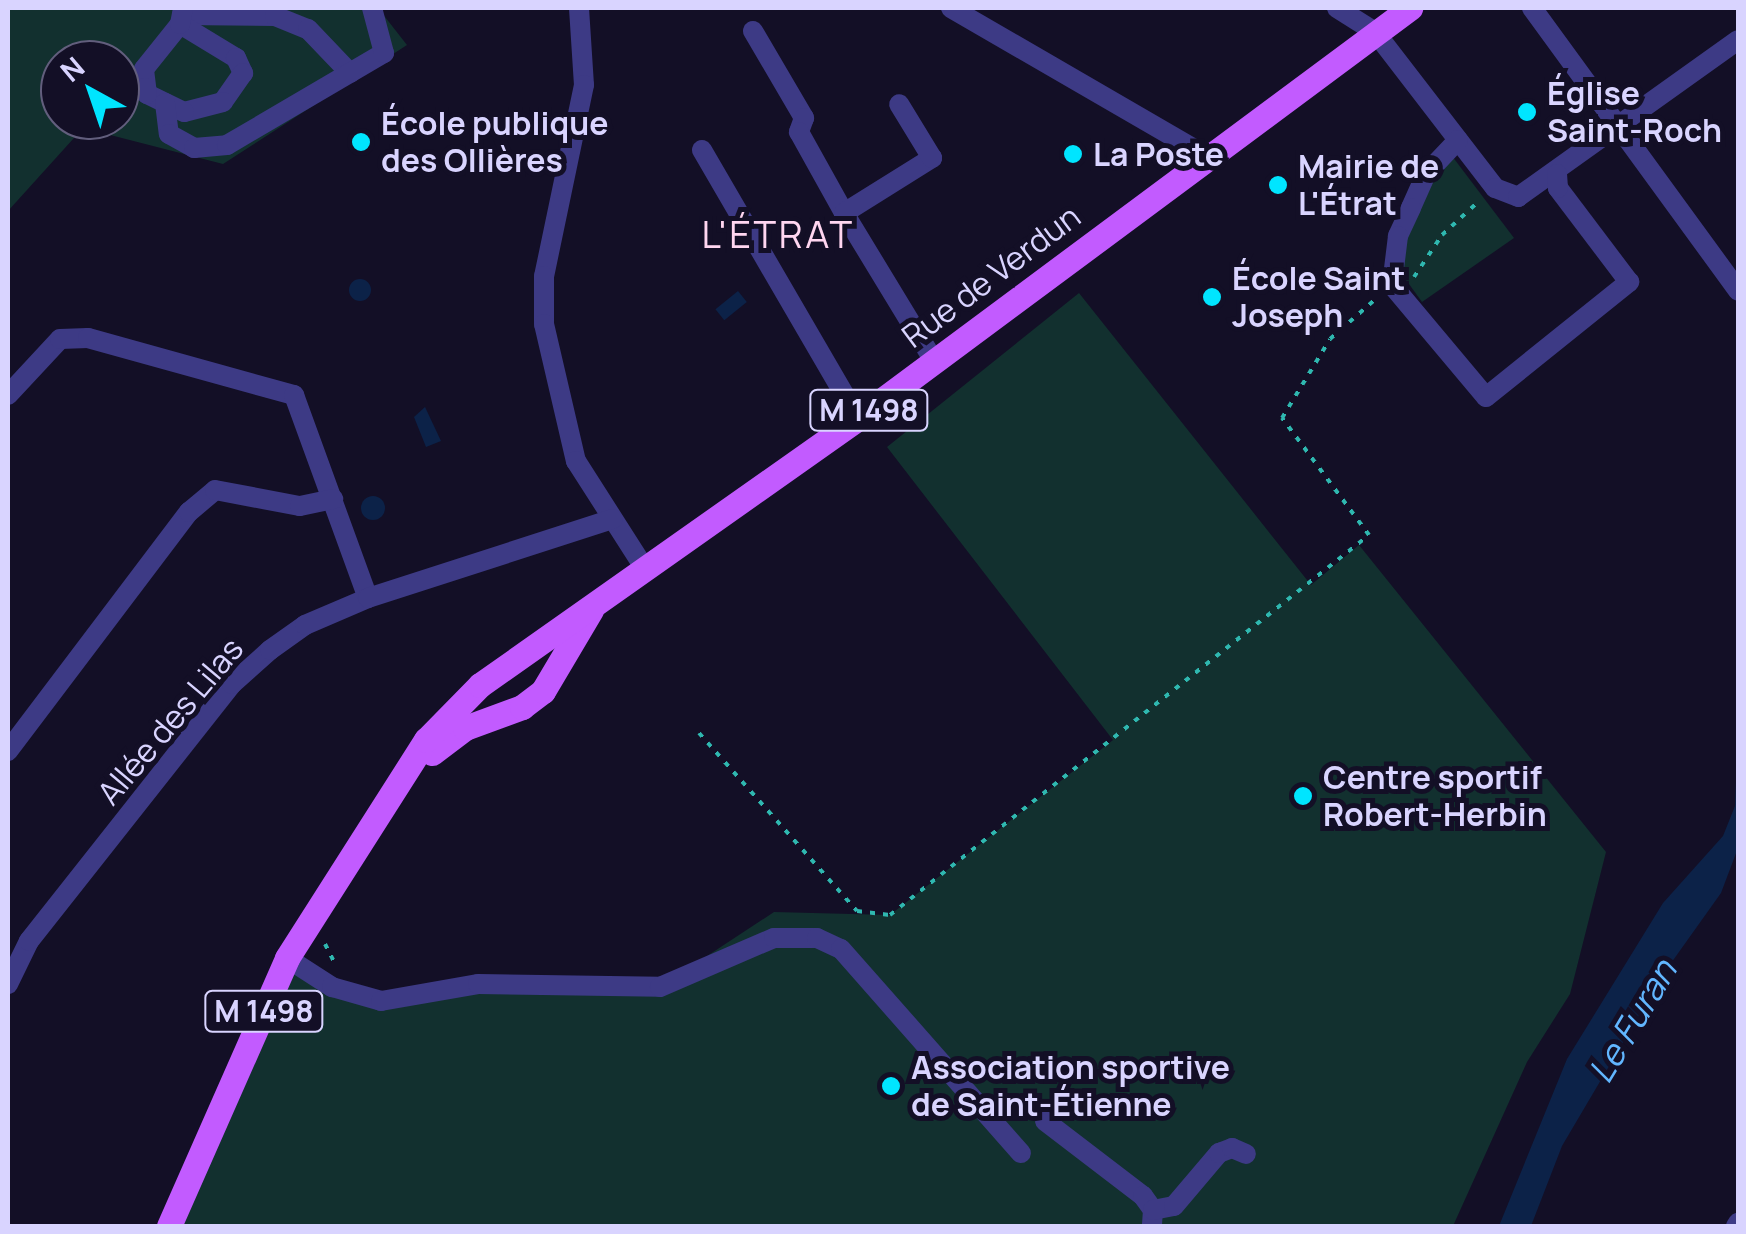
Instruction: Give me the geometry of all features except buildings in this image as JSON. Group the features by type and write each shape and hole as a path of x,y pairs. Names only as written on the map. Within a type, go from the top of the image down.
{"main road":[{"name":"Rue de Verdun","path":"170,1226 288,958 426,740 480,686 858,418 1410,8"},
{"name":"Rue de Verdun","path":"406,772 465,728 522,707 543,691 557,676 579,622 609,593"}],"street":[{"path":"165,103 169,134 194,148 227,146 384,53 372,8"},
{"path":"578,8 584,86 544,276 544,324 576,461 645,569"},
{"path":"951,8 1208,156"},
{"path":"1336,8 1376,32 1495,188 1518,197 1557,174 1738,40"},
{"path":"1532,8 1738,291"},
{"path":"182,15 276,16 308,29 350,73"},
{"path":"182,15 236,58 243,73 223,102 184,112 147,94 144,69 182,15"},
{"path":"752,31 804,118 799,132 934,361"},
{"path":"844,213 932,158 899,104"},
{"path":"1458,140 1418,191 1398,236 1392,284 1486,397 1629,282 1558,188 1557,174"},
{"path":"702,150 858,418"},
{"path":"8,395 60,339 88,338 294,395 368,598"},
{"path":"8,751 189,512 216,490 300,506 332,499"},
{"name":"Allée des Lilas","path":"8,984 30,941 232,684 305,625 368,598 612,518"},
{"path":"288,958 332,988 380,1001 478,984 660,987 774,938 817,938 841,949 1021,1154"},
{"path":"1045,1120 1143,1196 1152,1218 1174,1206 1218,1153 1232,1148 1246,1154"}],"path":[{"path":"699,733 857,912 890,915 1368,535 1282,418 1330,339 1392,284 1410,282 1442,236 1495,188"},
{"path":"322,940 342,972 363,986 362,996"},
{"path":"280,1018 288,1008 333,1005"}],"green space":[{"path":"8,8 378,8 407,45 223,164 130,140 140,140 140,40 40,40 40,140 72,140 8,211"},
{"path":"1452,156 1514,238 1422,302 1401,273 1402,248 1437,171"},
{"name":"Centre sportif Robert-Herbin","path":"1079,293 1311,585 1359,545 1606,852 1570,994 1527,1062 1453,1226 169,1226 287,958 381,1001 478,984 660,987 774,912 890,915 1113,740 887,447"}],"water":[{"path":"360,279 368,282 368,298 360,301 352,298 349,290 352,282"},
{"path":"738,291 747,302 724,320 715,309"},
{"path":"425,407 441,441 426,447 414,417"},
{"path":"373,496 385,508 373,520 361,508"},
{"name":"Le Furan","path":"1738,732 1738,848 1721,893 1664,973 1562,1146 1531,1226 1499,1226 1567,1059 1663,903 1723,836 1735,806"}],"place":[{"name":"Église Saint-Roch","path":"1527,112"},
{"name":"École publique des Ollières","path":"361,142"},
{"name":"La Poste","path":"1073,154"},
{"name":"Mairie de L'Étrat","path":"1278,185"},
{"name":"École Saint Joseph","path":"1212,297"},
{"name":"Centre sportif Robert-Herbin","path":"1303,796"},
{"name":"Association sportive de Saint-Étienne","path":"891,1086"}],"district":[{"name":"L'ÉTRAT","path":"778,234"}]}
